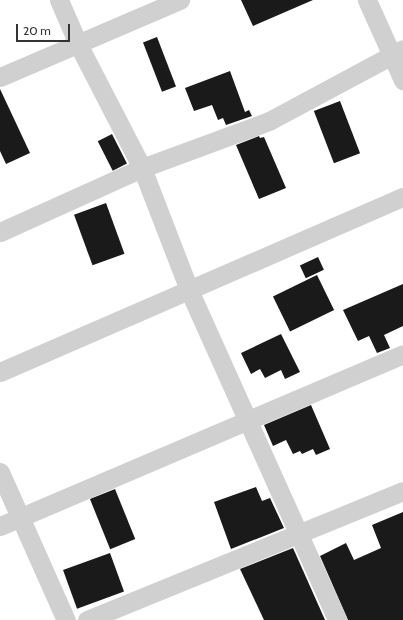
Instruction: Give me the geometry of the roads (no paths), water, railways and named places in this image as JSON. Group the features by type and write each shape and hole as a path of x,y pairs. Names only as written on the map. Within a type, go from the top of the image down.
{"street":[{"path":"59,0 78,44 142,168 189,290 337,620"},
{"path":"0,77 180,0"},
{"path":"368,0 397,51 403,80"},
{"path":"0,232 142,168 269,121 397,51"},
{"path":"0,372 403,197"},
{"path":"0,526 403,354"},
{"path":"0,472 66,620"},
{"path":"87,620 403,491"}]}
